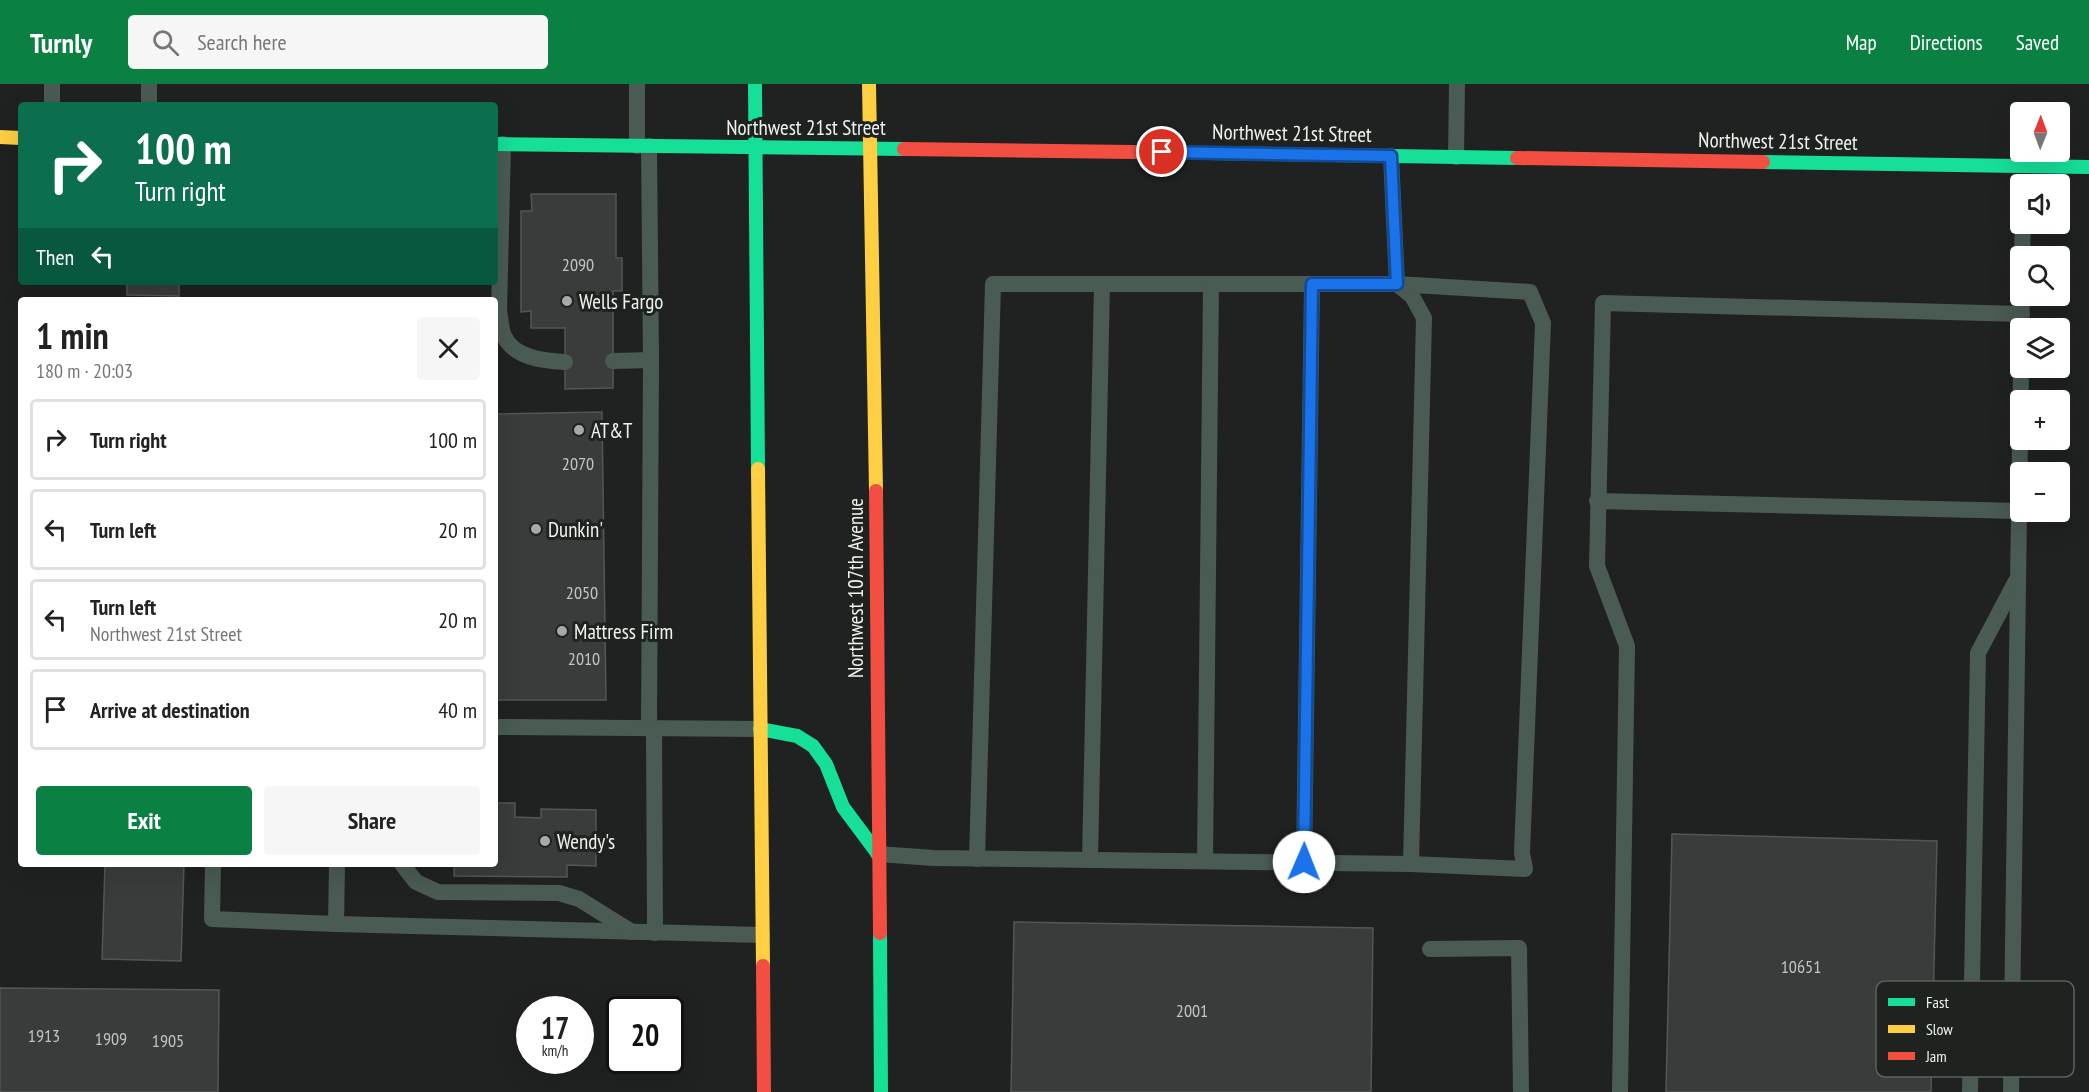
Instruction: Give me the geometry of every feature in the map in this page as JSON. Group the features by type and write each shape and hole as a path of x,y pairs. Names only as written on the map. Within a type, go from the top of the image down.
{"main road":[{"path":"755,84 764,1092"},
{"name":"Northwest 107th Avenue","path":"869,84 880,1092"},
{"path":"0,137 18,138"},
{"name":"Northwest 21st Street","path":"499,144 2089,167"},
{"path":"760,729 792,733 806,740 817,751 833,780 839,801 878,854"}],"lane":[{"path":"52,84 52,102"},
{"path":"149,84 149,102"},
{"path":"637,84 643,146 651,360 655,933"},
{"path":"1456,157 1457,84"},
{"path":"499,144 499,312 504,336 512,346 529,357 565,362"},
{"path":"1391,156 1397,284 1412,296 1424,318 1411,864"},
{"path":"2024,166 2024,174"},
{"path":"878,854 977,859 1304,862 1526,869 1522,853 1543,323 1530,292 1397,284 993,284 977,859"},
{"path":"1090,860 1102,284"},
{"path":"1205,861 1211,284"},
{"path":"1304,862 1312,284"},
{"path":"1620,1092 1627,646 1597,566 1603,303 2010,321"},
{"path":"613,361 651,360"},
{"path":"2020,462 2021,378"},
{"path":"1597,501 2010,512"},
{"path":"2013,981 2019,522"},
{"path":"1972,981 1978,653 2018,577"},
{"path":"498,727 760,729"},
{"path":"213,867 212,919 762,935"},
{"path":"336,924 337,867"},
{"path":"404,867 416,882 438,892 559,893 579,899 632,932"},
{"path":"1430,949 1519,948 1521,1092"},
{"path":"1970,1077 1970,1092"},
{"path":"2011,1077 2011,1092"}],"building":[{"name":"Wells Fargo","path":"531,194 616,194 616,258 622,258 622,291 613,291 613,388 565,389 565,328 531,328 531,311 521,312 521,211 532,211"},
{"path":"127,285 179,285 179,296 127,295"},
{"path":"602,412 606,700 498,700 498,414"},
{"name":"Wendy's","path":"498,803 515,803 515,817 541,818 541,809 596,810 596,866 567,865 567,877 454,876 454,867 498,867"},
{"path":"1672,834 1937,841 1934,981 1876,981 1876,1077 1931,1077 1931,1092 1666,1092"},
{"path":"105,867 184,867 181,961 102,959"},
{"path":"1014,922 1373,928 1371,1092 1011,1092"},
{"path":"0,988 219,990 218,1092 0,1092"}],"traffic: fast":[{"path":"755,84 758,469"},
{"path":"498,144 904,149"},
{"path":"1211,153 1517,158"},
{"path":"1763,162 2089,167"},
{"path":"760,729 797,736 813,746 826,764 843,807 878,854"},
{"path":"880,933 881,1092"}],"traffic: slow":[{"path":"869,84 876,491"},
{"path":"0,137 18,138"},
{"path":"758,469 763,966"}],"traffic: jam":[{"path":"904,149 1211,153"},
{"path":"1517,158 1763,162"},
{"path":"876,491 880,933"},
{"path":"763,966 764,1092"}],"place":[{"name":"Wells Fargo","path":"567,301"},
{"name":"AT&T","path":"579,430"},
{"name":"Dunkin'","path":"536,529"},
{"name":"Mattress Firm","path":"562,631"},
{"name":"Wendy's","path":"545,841"}],"route":[{"path":"1162,152 1391,156 1397,284 1312,284 1304,862"}]}
